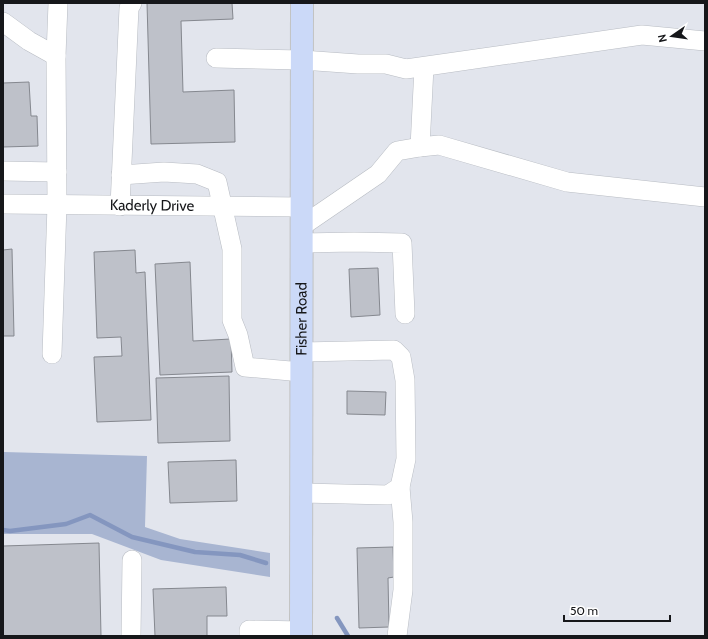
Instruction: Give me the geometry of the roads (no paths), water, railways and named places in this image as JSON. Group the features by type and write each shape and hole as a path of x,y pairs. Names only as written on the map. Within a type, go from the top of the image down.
{"main road":[{"name":"Fisher Road","path":"301,634 302,3"}],"street":[{"path":"52,354 57,205 56,56 58,3"},
{"path":"120,206 129,8 132,3"},
{"path":"3,22 29,41 56,56"},
{"path":"216,58 386,64 406,69 642,36 705,41"},
{"path":"420,147 424,67"},
{"path":"302,225 343,200 378,174 397,151 439,145 566,182 705,197"},
{"path":"3,171 57,172"},
{"path":"121,175 164,172 197,174 217,182 232,248 232,320 238,336 246,368 394,350 401,357 405,380 406,459 400,487 403,522 403,590 397,636"},
{"name":"Kaderly Drive","path":"3,204 222,206 302,225 354,242 402,243 405,314"},
{"path":"302,493 388,495 400,487"},
{"path":"131,636 132,560"},
{"path":"249,636 249,630 301,634"}],"waterway":[{"path":"3,530 10,531 66,524 90,515 132,537 195,552 240,555 266,563"},
{"path":"337,618 348,636"}]}
